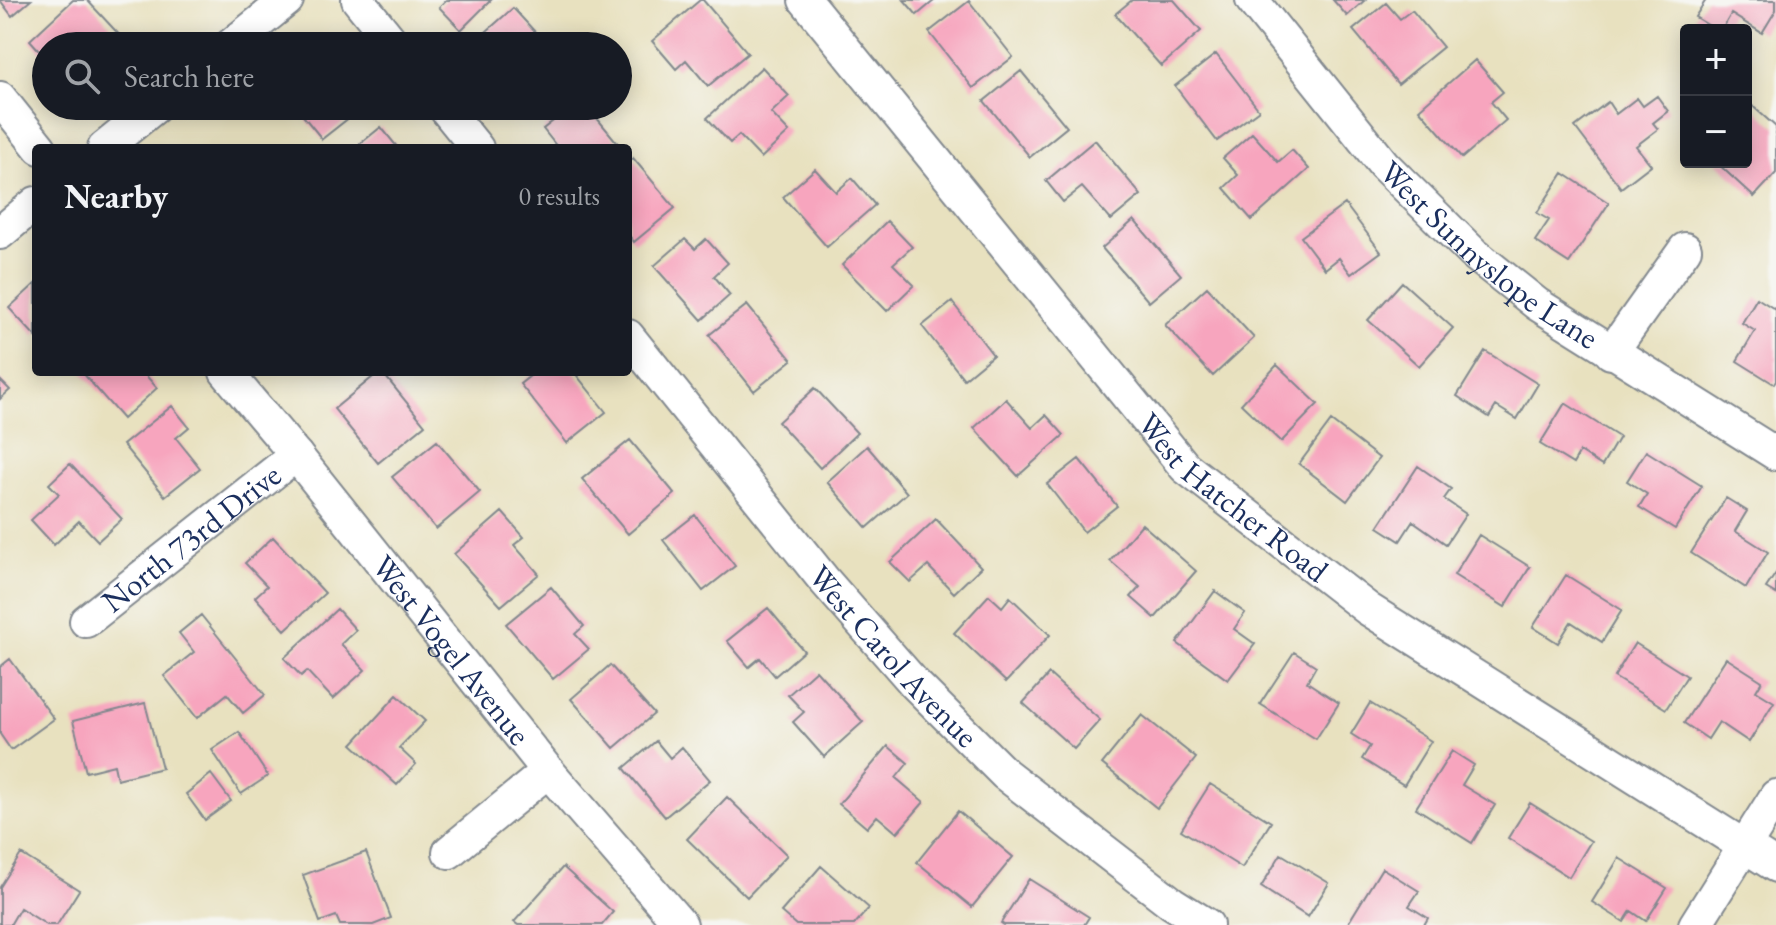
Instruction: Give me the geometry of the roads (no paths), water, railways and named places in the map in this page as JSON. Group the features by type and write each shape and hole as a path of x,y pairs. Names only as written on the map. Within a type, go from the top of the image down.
{"street":[{"path":"247,32 287,0"},
{"path":"358,0 384,32"},
{"name":"West Hatcher Road","path":"805,0 1185,467 1368,609 1776,866"},
{"name":"West Sunnyslope Lane","path":"1252,0 1384,165 1473,253 1537,304 1776,454"},
{"path":"0,98 37,144"},
{"path":"109,144 139,120"},
{"path":"454,120 474,144"},
{"path":"0,233 32,206"},
{"path":"1611,353 1685,249"},
{"name":"West Carol Avenue","path":"632,341 824,580 927,695 1005,774 1160,894 1207,925"},
{"name":"West Vogel Avenue","path":"229,376 548,771 681,925"},
{"name":"North 73rd Drive","path":"86,621 296,455"},
{"path":"449,852 548,771"},
{"path":"1695,925 1776,796"}]}
